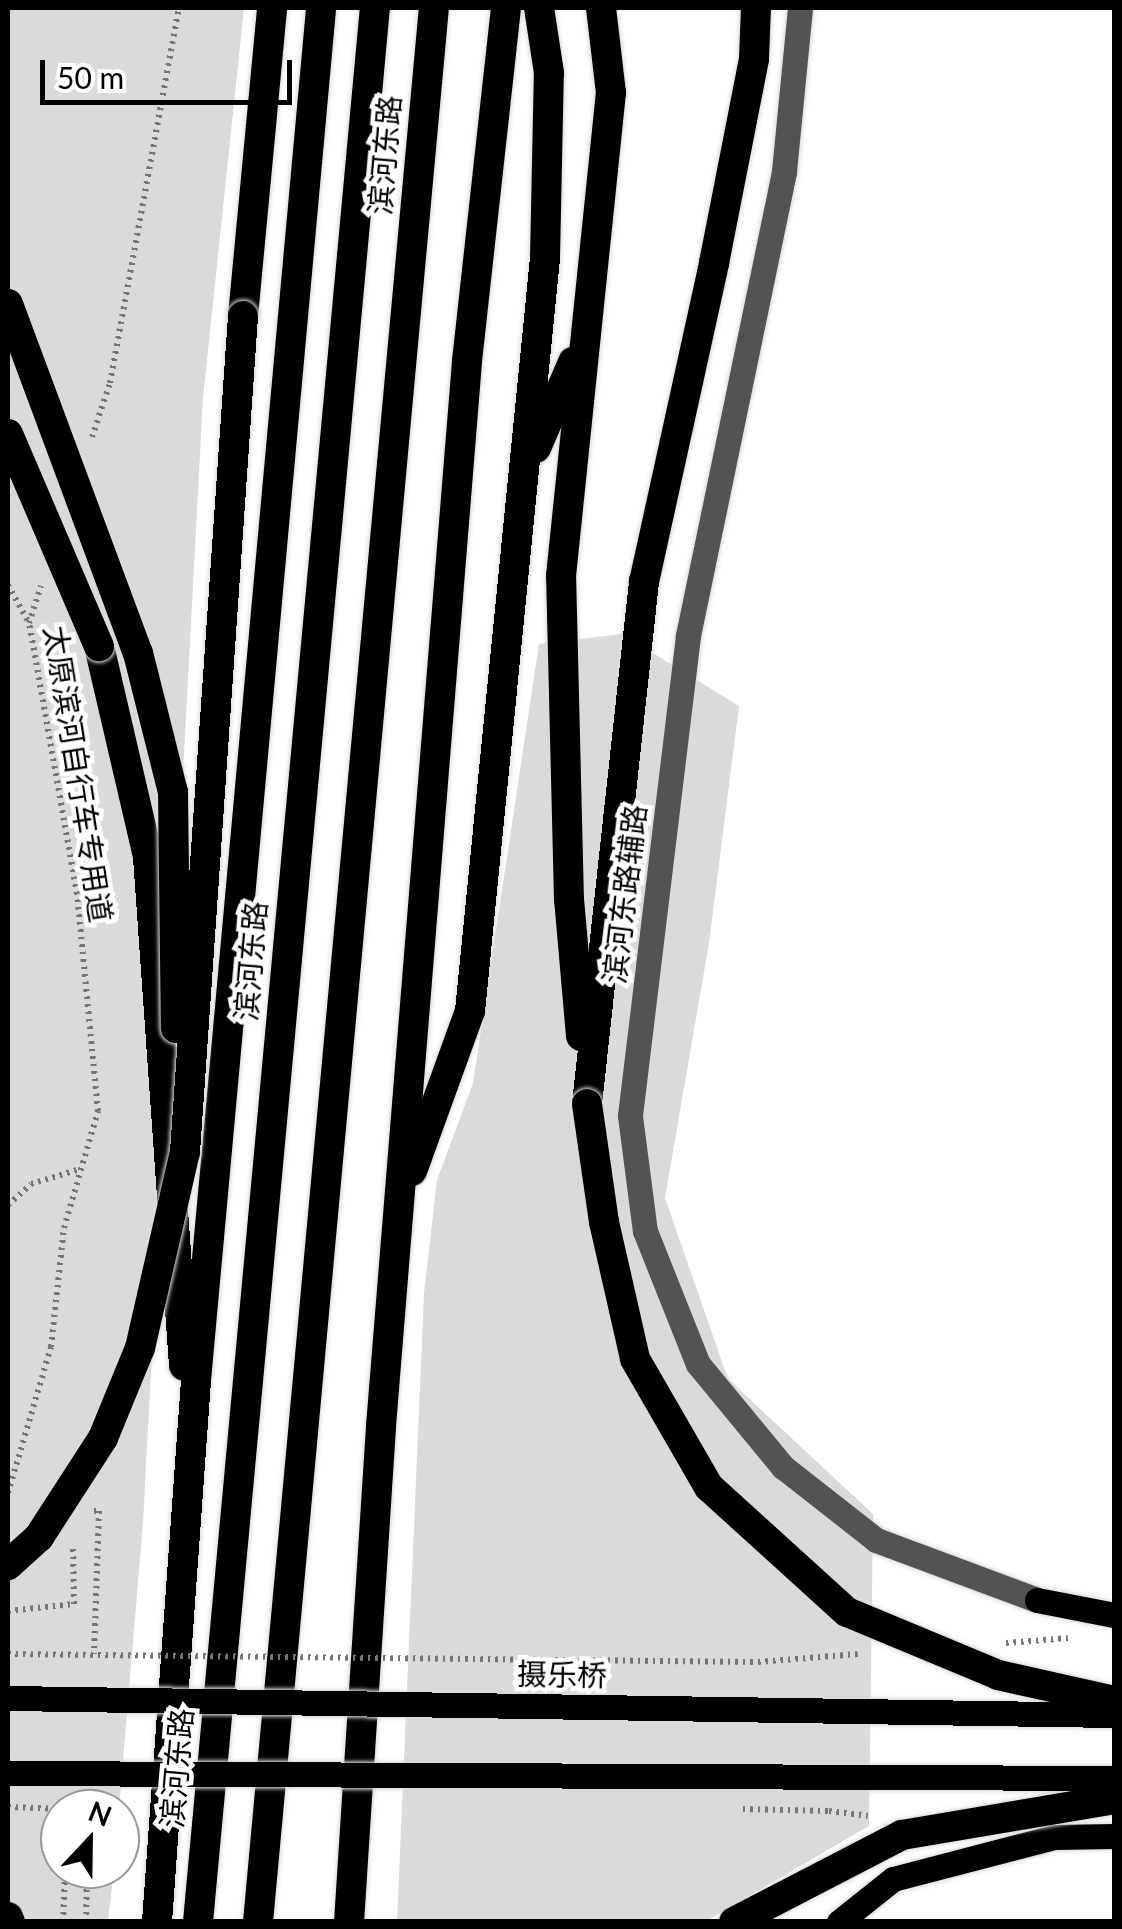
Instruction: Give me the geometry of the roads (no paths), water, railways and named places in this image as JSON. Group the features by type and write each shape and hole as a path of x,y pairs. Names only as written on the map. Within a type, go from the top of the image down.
{"highway":[{"path":"8,1564 39,1536 103,1438 140,1348 181,1169 242,316 272,8"},
{"path":"157,1922 190,1450 322,8"},
{"name":"滨河东路","path":"198,1922 374,8"},
{"name":"滨河东路","path":"258,1922 434,8"},
{"path":"349,1922 398,1206 465,380 506,8"},
{"path":"398,1206 470,1011 545,258 549,73 539,8"},
{"path":"601,8 611,94 561,576 569,900 587,1104 604,1222 636,1360 709,1487 846,1612 998,1675 1114,1702"},
{"path":"587,1104 644,582 718,244 754,59 756,8"},
{"path":"8,304 138,653 173,792 181,1169"},
{"path":"524,479 585,331"},
{"path":"8,434 99,646 148,857 190,1450"},
{"path":"734,1922 902,1834 1114,1799"}],"main road":[{"path":"1037,1600 1114,1615"},
{"name":"摄乐桥","path":"8,1698 1114,1715"},
{"path":"8,1773 1114,1778"},
{"path":"839,1922 893,1879 1054,1837 1114,1836"}],"street":[{"name":"滨河东路辅路","path":"800,8 784,172 688,636 630,1116 644,1232 698,1364 782,1467 876,1540 1037,1600"}]}
